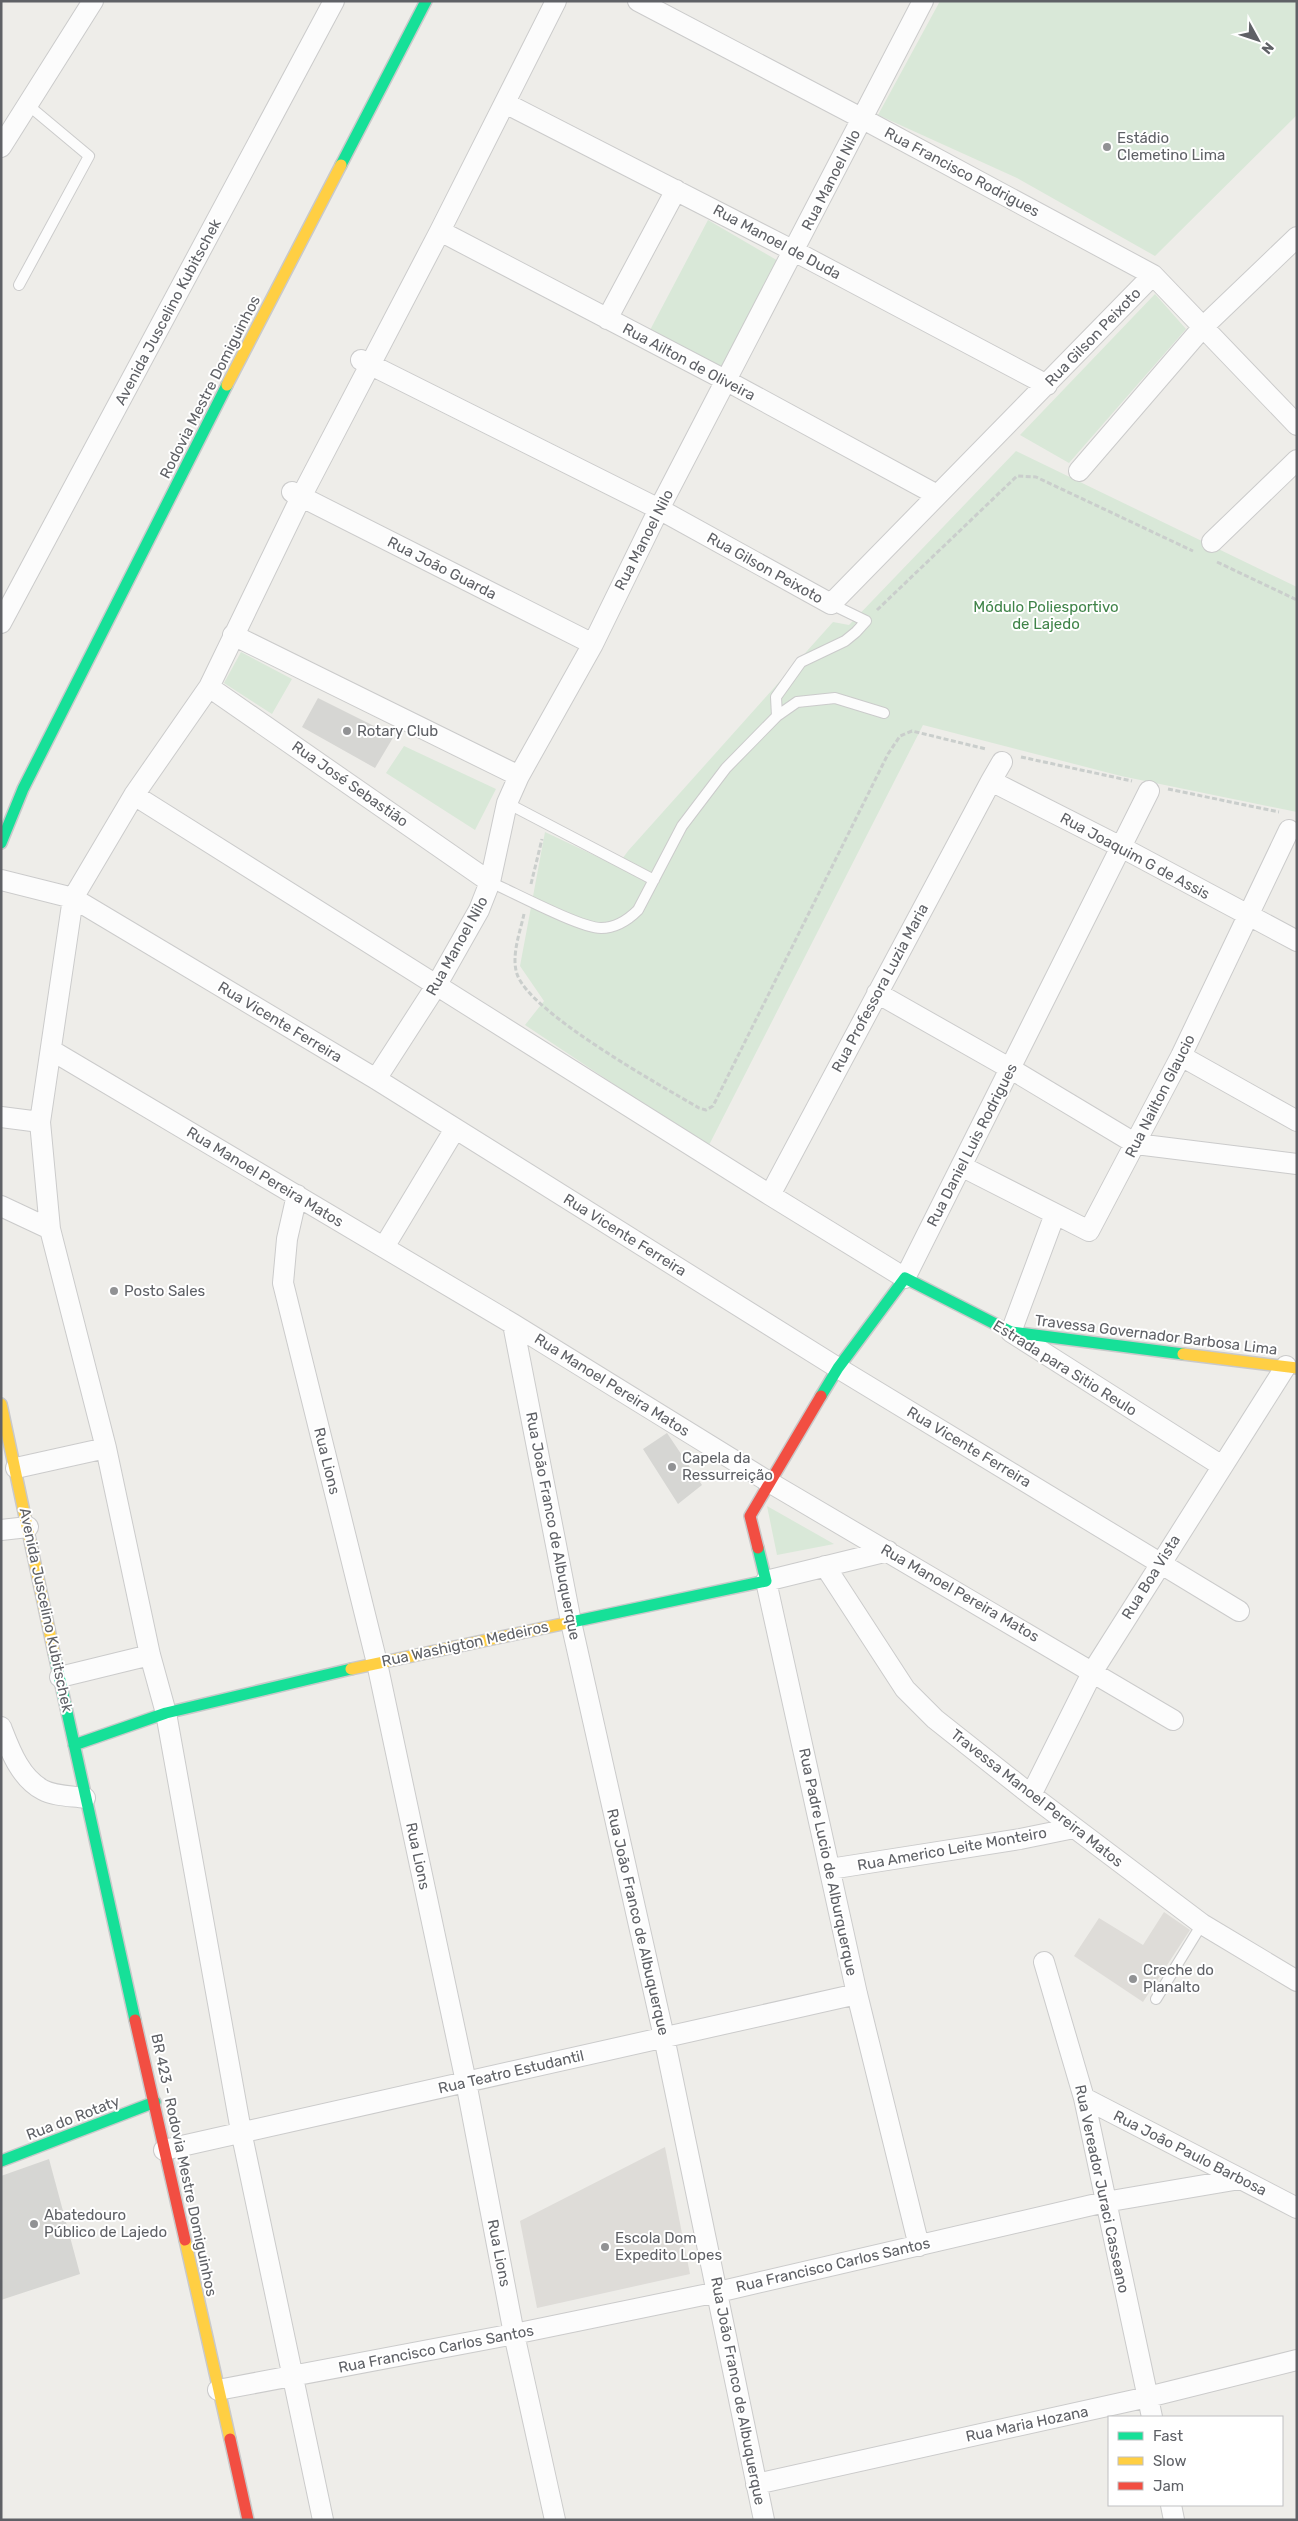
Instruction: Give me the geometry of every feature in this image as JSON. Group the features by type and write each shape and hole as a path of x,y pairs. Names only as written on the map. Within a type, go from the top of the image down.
{"main road":[{"name":"Rodovia Mestre Domiguinhos","path":"23,789 195,448 426,1"},
{"path":"8,793 23,789"},
{"path":"1,843 23,789"},
{"name":"Rua Daniel Luis Rodrigues","path":"769,1482 838,1368 905,1278"},
{"name":"Estrada para Sitio Reulo","path":"905,1278 1010,1332"},
{"name":"Travessa Governador Barbosa Lima","path":"1010,1332 1291,1367"},
{"name":"Avenida Juscelino Kubitschek","path":"1,1404 87,1807"},
{"name":"Rua Padre Lucio de Alburquerque","path":"766,1581 750,1516 769,1482"},
{"name":"Rua Washigton Medeiros","path":"74,1745 166,1713 376,1663 766,1581"},
{"name":"BR 423 - Rodovia Mestre Domiguinhos","path":"87,1807 248,2520"},
{"name":"Rua do Rotaty","path":"1,2161 155,2102"}],"street":[{"path":"1,147 93,1"},
{"name":"Avenida Juscelino Kubitschek","path":"1,624 334,1"},
{"path":"323,2520 241,2131 166,1713 150,1655 106,1448 50,1229 40,1122 73,898 134,796 209,687 296,494 365,362 440,231 556,1"},
{"name":"Rua Francisco Rodrigues","path":"638,1 863,119 1153,275 1297,425"},
{"name":"Rua Manoel Nilo","path":"376,1079 436,986 479,910 490,882 507,803 519,776 593,644 659,509 923,1"},
{"name":"Rua Manoel de Duda","path":"504,103 794,251 1047,385"},
{"path":"607,319 676,190"},
{"name":"Rua Ailton de Oliveira","path":"440,231 727,381 937,495"},
{"path":"1079,471 1203,327 1297,237"},
{"name":"Rua Gilson Peixoto","path":"365,362 659,509 831,604 1153,275"},
{"path":"1208,551 1297,460"},
{"name":"Rua João Guarda","path":"296,494 593,644"},
{"path":"232,635 519,776"},
{"name":"Rua José Sebastião","path":"209,687 490,882"},
{"path":"991,781 1004,756"},
{"name":"Rua Joaquim G de Assis","path":"991,781 1121,846 1247,916 1297,941"},
{"name":"Rua Professora Luzia Maria","path":"770,1196 991,781"},
{"name":"Rua Daniel Luis Rodrigues","path":"905,1278 1011,1069 1149,787"},
{"path":"134,796 770,1196 905,1278"},
{"name":"Rua Nailton Glaucio","path":"961,1166 1089,1231 1181,1056 1247,916 1288,822"},
{"name":"Rua Vicente Ferreira","path":"1,880 73,898 376,1079 838,1368 1239,1611"},
{"path":"877,993 1011,1069 1136,1144 1297,1164"},
{"name":"Rua Manoel Pereira Matos","path":"51,1050 513,1324 769,1482 1173,1720"},
{"path":"1181,1056 1297,1121"},
{"path":"1,1117 40,1122"},
{"path":"384,1247 455,1129"},
{"name":"Rua Lions","path":"297,1195 287,1239 283,1283 376,1663 466,2082 514,2334 555,2520"},
{"path":"1,1206 50,1229"},
{"path":"1010,1332 1055,1214"},
{"name":"Rua João Franco de Albuquerque","path":"513,1324 571,1622 664,2037 764,2520"},
{"name":"Estrada para Sitio Reulo","path":"1010,1332 1222,1466"},
{"name":"Rua Boa Vista","path":"1031,1795 1092,1671 1222,1466 1291,1367"},
{"path":"16,1468 106,1448"},
{"path":"1,1530 28,1527"},
{"name":"Rua Washigton Medeiros","path":"766,1581 888,1551"},
{"name":"Travessa Manoel Pereira Matos","path":"824,1566 905,1689 935,1718 1031,1795 1202,1924 1297,1981"},
{"name":"Rua Padre Lucio de Alburquerque","path":"766,1581 858,1994 919,2246"},
{"path":"60,1677 150,1655"},
{"path":"1,1727 14,1760 30,1780 44,1791 87,1807"},
{"name":"Rua Americo Leite Monteiro","path":"830,1870 1074,1828"},
{"name":"Rua Vereador Juraci Casseano","path":"1044,1962 1084,2098 1152,2416"},
{"name":"Rua Teatro Estudantil","path":"164,2150 241,2131 858,1994"},
{"name":"Rua João Paulo Barbosa","path":"1084,2098 1297,2208"},
{"name":"Rua Francisco Carlos Santos","path":"218,2390 514,2334 718,2292 1105,2202 1240,2179"},
{"name":"Rua Maria Hozana","path":"756,2484 1148,2397 1297,2360"},
{"path":"1171,2506 1174,2520"}],"lane":[{"path":"19,285 89,156 28,105"},
{"path":"777,716 776,697 801,662 845,641 866,621 831,604"},
{"path":"490,882 590,927 602,928 629,919 638,910 682,826 726,768 777,716 797,702 834,698 884,713"},
{"path":"507,803 654,880"},
{"path":"1156,1999 1202,1924"}],"path":[{"path":"866,621 1017,476 1036,478 1208,551 1297,600"},
{"path":"546,823 516,952 516,974 531,997 626,1065 698,1108 706,1110 713,1106 888,754 900,736 912,730 1004,756 1149,787 1288,822"}],"shaded area":[{"name":"Creche do Planalto","path":"1164,1912 1190,1930 1143,2002 1074,1956 1099,1918 1143,1945"},
{"name":"Escola Dom Expedito Lopes","path":"665,2147 690,2274 537,2308 520,2221"}],"green space":[{"name":"Estádio Clemetino Lima","path":"940,1 1297,1 1297,115 1155,256 1017,178 878,115"},
{"path":"708,220 780,262 723,372 649,332"},
{"path":"1155,294 1186,329 1069,463 1020,435"},
{"name":"Módulo Poliesportivo de Lajedo","path":"1016,451 1297,587 1297,812 1121,776 923,725 708,1147 525,1025 544,1001 520,966 545,832 617,866 628,851 833,622 849,625"},
{"path":"241,652 292,679 272,714 224,683"},
{"path":"404,746 496,789 475,830 386,773"},
{"path":"767,1506 834,1544 777,1555"}],"building":[{"name":"Rotary Club","path":"318,698 394,736 375,768 302,727"},
{"name":"Capela da Ressurreição","path":"667,1433 702,1485 678,1504 643,1449"},
{"name":"Abatedouro Público de Lajedo","path":"49,2159 80,2274 1,2300 1,2176"}],"traffic: fast":[{"path":"341,165 426,1"},
{"path":"1,843 23,789 227,385"},
{"path":"821,1396 838,1368 905,1278 1011,1332 1183,1354"},
{"path":"567,1623 766,1581 758,1548"},
{"path":"54,1653 135,2020"},
{"path":"74,1745 166,1713 351,1669"},
{"path":"1,2161 155,2102"}],"traffic: slow":[{"path":"227,385 341,165"},
{"path":"1183,1354 1297,1368"},
{"path":"1,1404 54,1653"},
{"path":"351,1669 567,1623"},
{"path":"185,2240 230,2439"}],"traffic: jam":[{"path":"758,1548 750,1516 821,1396"},
{"path":"135,2020 185,2240"},
{"path":"230,2439 248,2520"}],"place":[{"name":"Estádio Clemetino Lima","path":"1107,147"},
{"name":"Rotary Club","path":"347,731"},
{"name":"Posto Sales","path":"114,1291"},
{"name":"Capela da Ressurreição","path":"672,1467"},
{"name":"Creche do Planalto","path":"1133,1979"},
{"name":"Abatedouro Público de Lajedo","path":"34,2224"},
{"name":"Escola Dom Expedito Lopes","path":"605,2247"}]}
